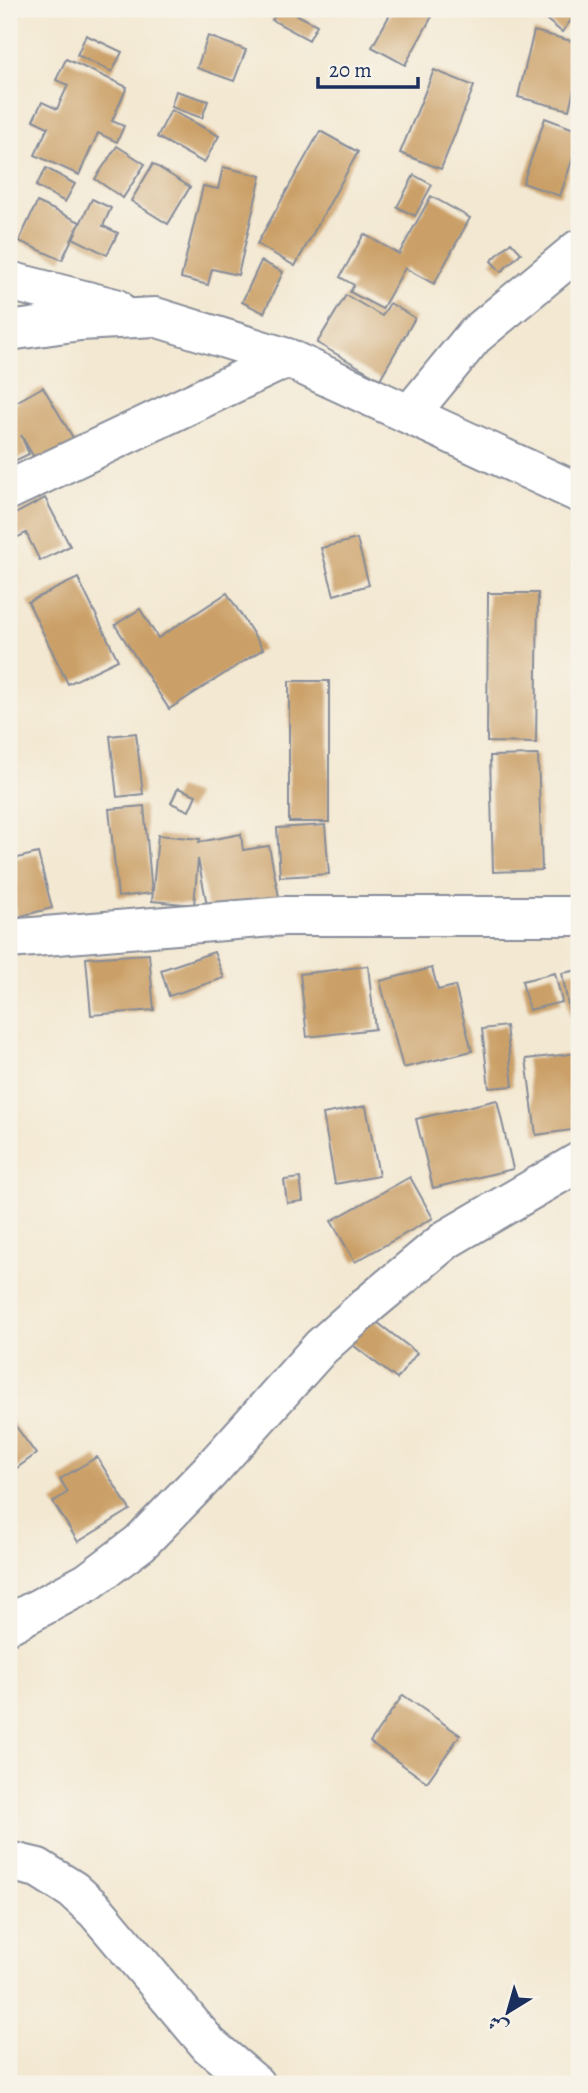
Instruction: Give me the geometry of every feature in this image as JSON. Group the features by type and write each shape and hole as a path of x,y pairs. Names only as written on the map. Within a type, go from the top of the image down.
{"street":[{"path":"410,414 474,336 579,249"},
{"path":"9,281 155,317 287,358 579,493"},
{"path":"9,331 80,321 155,317"},
{"path":"9,490 287,358"},
{"path":"9,939 285,916 579,916"},
{"path":"9,1624 88,1582 140,1543 209,1472 321,1348 447,1239 579,1162"},
{"path":"9,1861 38,1868 73,1890 121,1938 209,2045 255,2084"}],"building":[{"path":"279,9 286,9 317,25 309,40 272,20"},
{"path":"393,9 435,11 405,65 372,47"},
{"path":"539,9 578,11 562,32 537,12"},
{"path":"534,31 579,43 579,69 569,110 518,97"},
{"path":"86,35 122,52 112,72 77,55"},
{"path":"208,36 246,50 234,81 197,68"},
{"path":"66,59 127,87 112,121 124,126 117,142 98,133 79,175 35,155 48,127 33,120 42,102 57,109 68,85 56,80"},
{"path":"434,70 474,86 441,169 400,153"},
{"path":"176,91 208,101 202,118 171,107"},
{"path":"171,110 219,136 204,163 157,137"},
{"path":"545,118 579,131 579,140 560,196 523,183"},
{"path":"320,131 358,152 295,266 257,244"},
{"path":"117,146 145,164 123,198 95,179"},
{"path":"153,164 190,187 168,224 131,201"},
{"path":"223,167 261,176 238,275 212,269 208,285 181,278 203,186 218,189"},
{"path":"46,168 75,184 65,202 36,186"},
{"path":"414,175 432,185 415,216 397,207"},
{"path":"431,196 470,218 434,284 405,268 382,309 350,292 354,285 340,277 364,234 399,254"},
{"path":"92,199 111,208 103,226 118,233 107,255 73,238"},
{"path":"37,202 80,222 62,260 19,241"},
{"path":"511,242 521,253 501,272 491,261"},
{"path":"261,261 283,272 264,313 242,302"},
{"path":"346,295 382,316 390,303 415,318 380,379 317,343"},
{"path":"43,387 85,458 47,480 21,435 29,454 14,461 25,484 9,492 9,406"},
{"path":"45,498 70,546 40,561 26,533 14,539 9,529 9,517"},
{"path":"357,539 369,585 334,595 321,548"},
{"path":"78,578 118,660 68,684 28,602"},
{"path":"227,593 263,649 169,709 115,625 140,609 158,638"},
{"path":"488,593 538,593 536,743 487,742"},
{"path":"289,681 329,681 329,822 289,822"},
{"path":"136,733 143,794 117,797 110,736"},
{"path":"538,755 542,870 493,872 490,756"},
{"path":"579,755 579,791 576,791"},
{"path":"178,788 196,795 189,811 171,803"},
{"path":"144,806 152,893 118,897 109,809"},
{"path":"325,825 329,874 280,877 277,828"},
{"path":"241,834 243,850 269,846 279,897 208,910 198,859 194,905 152,901 158,835 200,839 199,842"},
{"path":"38,853 52,908 17,917 9,885 9,860"},
{"path":"214,952 224,978 169,996 161,970"},
{"path":"149,954 154,1010 91,1015 86,958"},
{"path":"368,966 375,1029 307,1037 300,974"},
{"path":"432,968 438,990 455,986 472,1051 403,1068 380,981"},
{"path":"579,970 579,1026 572,1027 562,973"},
{"path":"555,973 562,1002 529,1010 522,981"},
{"path":"506,1026 513,1086 489,1088 482,1029"},
{"path":"579,1053 579,1129 536,1135 526,1059"},
{"path":"497,1100 513,1169 433,1188 416,1119"},
{"path":"366,1106 379,1176 335,1184 323,1114"},
{"path":"410,1177 433,1218 355,1262 331,1221"},
{"path":"300,1178 303,1201 287,1203 284,1180"},
{"path":"369,1316 417,1353 397,1379 349,1342"},
{"path":"9,1417 36,1454 14,1470 9,1463"},
{"path":"97,1457 130,1510 78,1542 53,1502 68,1492 60,1479"},
{"path":"403,1695 460,1735 427,1782 370,1742"}]}
